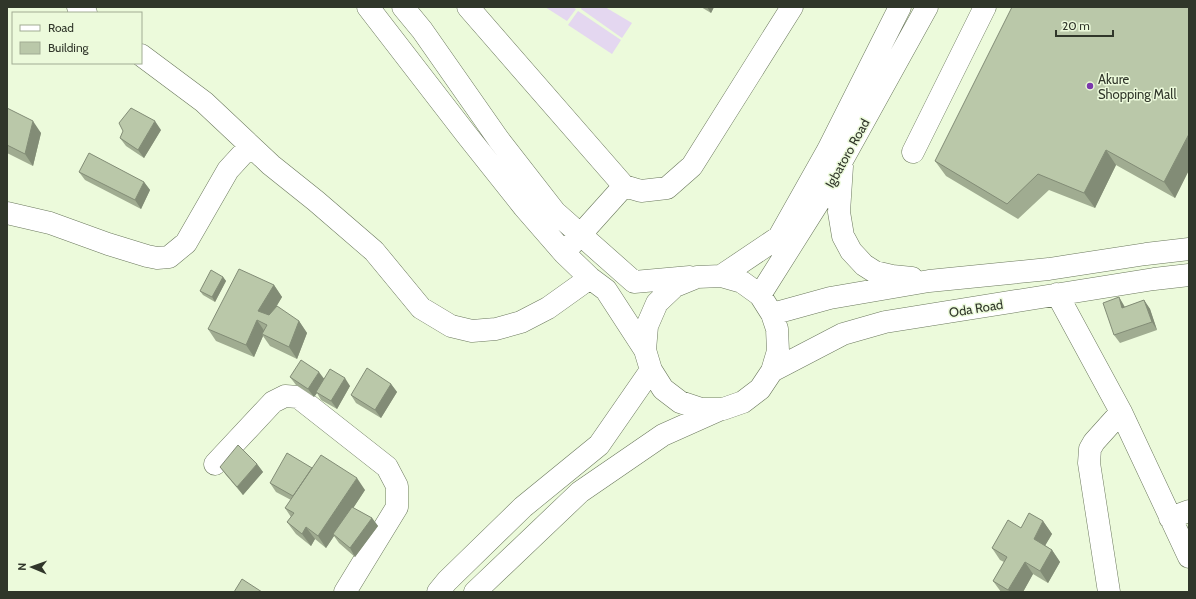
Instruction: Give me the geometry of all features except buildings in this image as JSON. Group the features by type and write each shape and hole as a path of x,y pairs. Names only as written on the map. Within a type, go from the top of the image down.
{"street":[{"path":"368,7 524,207 564,253 590,278 606,290 645,350 651,370 663,389 680,402 701,409 722,409"},
{"path":"403,7 422,30 499,140 555,212 634,282 721,276 742,282 760,295 772,314 777,329 778,351 772,372 760,389 743,402 722,409 663,435 580,492 475,592"},
{"path":"468,7 624,186 641,190 667,188 692,166 792,7"},
{"name":"Igbatoro Road","path":"721,276 779,237 828,150 900,7"},
{"name":"Igbatoro Road","path":"760,295 823,195 927,7"},
{"path":"913,152 985,7"},
{"path":"142,55 204,102 271,165 374,251 421,308 451,326 472,331 496,329 521,322 548,308 590,278"},
{"path":"7,213 50,223 108,244 147,256 157,258 169,257 186,243 228,170 250,146"},
{"path":"843,160 839,212 843,236 851,251 864,265 875,272 929,281"},
{"path":"564,253 624,186"},
{"path":"772,314 830,298 929,281 1049,270 1146,254 1189,249"},
{"name":"Oda Road","path":"772,372 843,334 885,322 918,318 1154,279 1189,275"},
{"path":"645,350 647,326 657,303 674,286 697,277"},
{"path":"1057,294 1121,412 1180,515 1189,557"},
{"path":"438,592 447,581 523,507 599,445 651,370"},
{"path":"215,464 273,402 285,396 298,397 387,468 397,486 397,507 345,592"},
{"path":"1109,592 1089,463 1090,449 1094,442 1121,412"}],"shaded area":[{"path":"545,7 572,7 576,9 567,21"},
{"path":"582,7 605,7 632,23 622,38 581,9"},
{"path":"578,11 621,40 612,54 568,25"}],"place":[{"name":"Akure Shopping Mall","path":"1090,86"}]}
